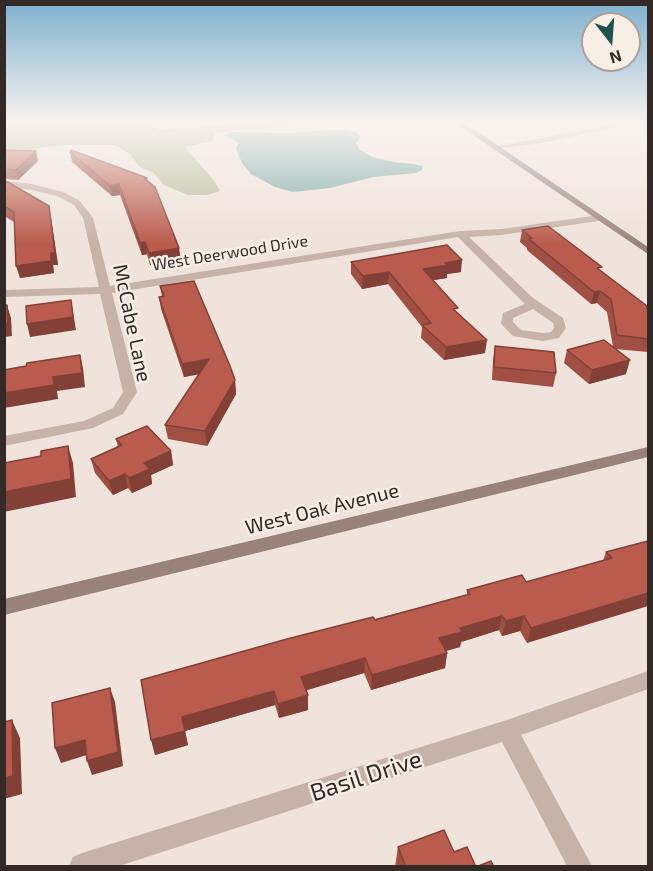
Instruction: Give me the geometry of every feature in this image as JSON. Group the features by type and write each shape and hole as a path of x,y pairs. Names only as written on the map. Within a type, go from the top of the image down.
{"street":[{"path":"518,163 648,251"},
{"name":"McCabe Lane","path":"4,184 32,187 60,194 77,203 88,218 130,392 118,411 88,425 4,441"},
{"name":"West Deerwood Drive","path":"460,234 487,225 590,211"},
{"name":"West Deerwood Drive","path":"4,294 106,290 460,234 501,232 600,218"},
{"path":"460,234 534,304"},
{"name":"West Oak Avenue","path":"4,607 648,452"},
{"name":"Basil Drive","path":"82,867 507,730 648,680"},
{"path":"507,730 580,867"}],"green space":[{"path":"137,163 198,163 220,191 207,195 188,195 164,185 154,173 140,167"}],"water":[{"path":"242,163 400,163 422,166 422,170 416,173 373,177 330,188 293,192 275,187 251,174"}],"building":[{"path":"4,163 24,163 16,170 4,169"},
{"path":"83,163 105,163 147,178 144,178 155,187 179,248 149,253 145,242 140,243 119,184 110,186"},
{"path":"4,180 49,206 55,253 51,253 51,261 16,266 14,212 4,206"},
{"path":"548,226 602,267 597,268 647,306 648,339 617,335 611,299 600,291 594,292 529,239 532,238 522,230"},
{"path":"447,245 462,260 423,269 458,308 453,309 487,340 446,347 422,325 431,323 389,272 363,276 351,262"},
{"path":"194,281 235,380 205,431 165,425 209,359 182,364 159,297 164,296 160,286"},
{"path":"71,300 73,317 27,324 26,306"},
{"path":"4,305 7,305 8,323 4,324"},
{"path":"604,340 630,360 592,370 567,350"},
{"path":"495,346 554,352 556,373 494,367"},
{"path":"80,355 82,373 53,377 54,385 4,393 4,370 26,366 27,363"},
{"path":"147,426 171,451 144,463 150,469 129,478 125,474 109,481 91,459 122,445 116,439"},
{"path":"68,446 71,479 4,492 4,463 41,456 41,451"},
{"path":"648,541 648,593 531,628 524,616 506,621 502,616 460,628 462,632 439,638 447,653 372,675 365,658 301,677 308,695 278,704 274,691 182,717 185,731 151,740 141,680 287,639 373,617 375,620 470,594 467,590 522,575 526,582 612,558 606,552"},
{"path":"110,688 118,752 87,761 85,740 55,748 52,703"},
{"path":"12,720 13,776 4,778 4,722"},
{"path":"444,830 454,852 467,847 476,867 406,867 398,847"},
{"path":"491,861 494,867 476,867"}]}
